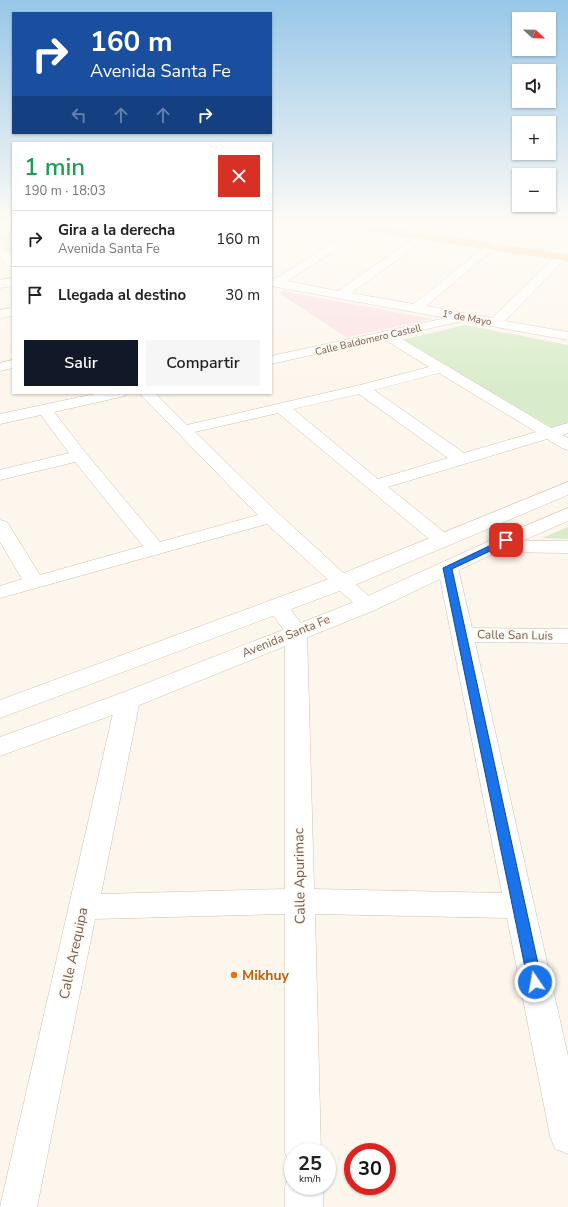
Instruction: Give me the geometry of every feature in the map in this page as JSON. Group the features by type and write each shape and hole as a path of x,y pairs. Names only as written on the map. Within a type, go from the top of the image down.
{"main road":[{"path":"0,709 342,582 568,488"},
{"name":"Avenida Santa Fe","path":"0,747 128,700 367,605 494,546 568,514"}],"street":[{"path":"341,294 365,277"},
{"path":"417,308 454,277"},
{"path":"495,322 543,277"},
{"path":"0,284 12,282"},
{"name":"1º de Mayo","path":"274,282 568,336"},
{"path":"0,314 12,312"},
{"name":"Calle Baldomero Castell","path":"272,360 465,317"},
{"path":"386,335 568,445"},
{"path":"0,367 12,364"},
{"path":"184,430 282,408 441,368"},
{"path":"362,388 462,460"},
{"path":"0,419 116,394"},
{"path":"147,394 271,517 367,605"},
{"path":"282,408 442,540"},
{"path":"45,410 79,456 155,548"},
{"path":"375,485 568,428"},
{"path":"0,475 79,456"},
{"path":"0,592 271,517"},
{"path":"0,526 34,582"},
{"path":"494,546 568,547"},
{"path":"448,568 518,906 568,1136"},
{"path":"278,606 296,632"},
{"name":"Calle Apurimac","path":"296,632 303,1143"},
{"name":"Calle San Luis","path":"462,635 568,636"},
{"name":"Calle Arequipa","path":"18,1207 128,700"},
{"path":"83,907 299,901 518,906"},
{"path":"304,1195 304,1207"}],"shaded area":[{"path":"282,291 432,319 346,337 279,293"}],"green space":[{"path":"465,325 568,345 568,426 556,430 402,340"},
{"path":"568,527 568,539 542,538"}],"place":[{"name":"Mikhuy","path":"234,975"}],"route":[{"path":"506,540 448,568 535,982"}]}
